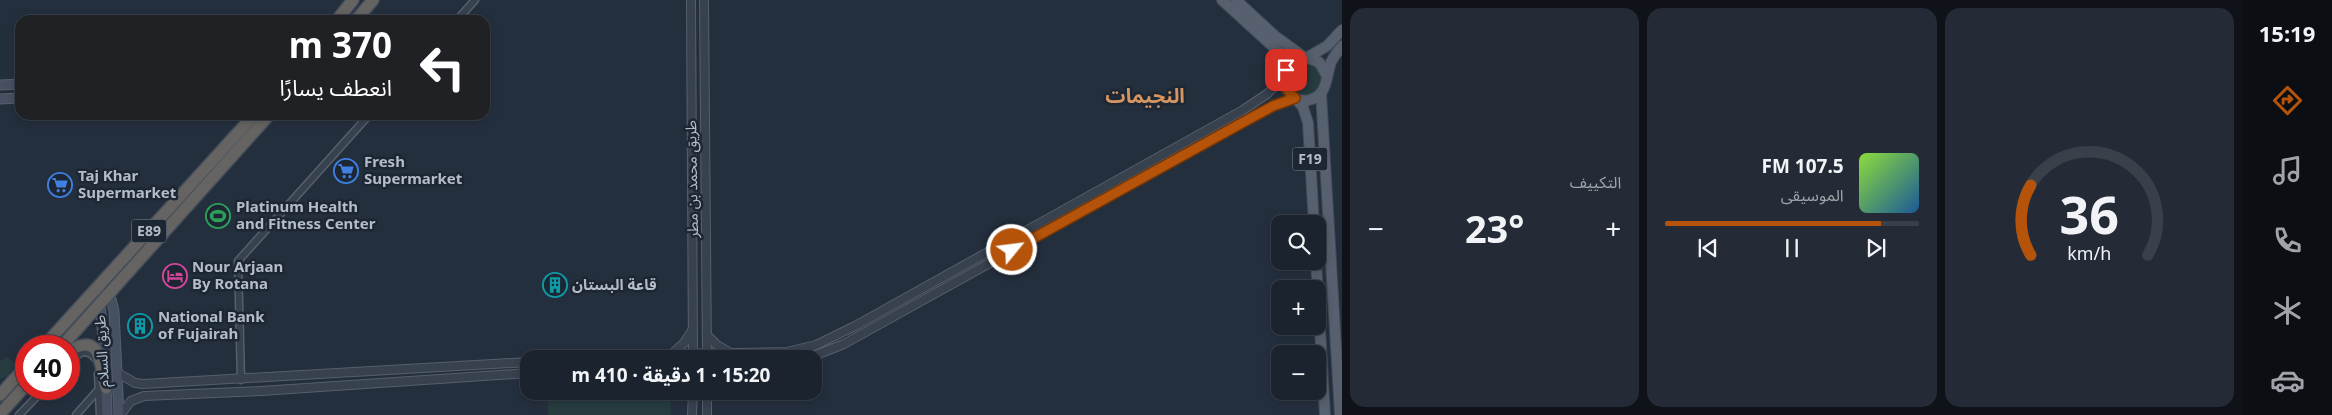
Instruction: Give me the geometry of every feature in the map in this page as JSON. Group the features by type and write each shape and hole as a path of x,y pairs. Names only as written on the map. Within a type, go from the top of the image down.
{"highway":[{"path":"341,15 353,0"},
{"path":"360,15 373,0"},
{"name":"E89","path":"70,335 100,294 169,210 248,120"},
{"name":"E89","path":"54,335 82,304 117,285 265,120"},
{"path":"117,285 111,287 108,283 164,220 169,210"},
{"path":"66,335 90,308 88,303 82,304"},
{"path":"80,347 90,346 101,357 102,389"},
{"path":"0,395 14,380"},
{"path":"0,414 15,398"}],"main road":[{"name":"F19","path":"1222,0 1280,53 1284,60 1286,88 1303,108 1308,123 1313,215"},
{"path":"1236,0 1281,41 1306,57 1319,62 1327,76"},
{"path":"1284,75 1290,63 1327,46 1342,30"},
{"path":"1327,76 1332,62 1342,46"},
{"name":"F19","path":"1327,76 1326,85 1321,93 1340,415"},
{"path":"0,84 15,84"},
{"path":"1295,98 1310,99 1321,93"},
{"path":"0,99 15,98"},
{"path":"1317,270 1325,415"},
{"name":"طريق السلام","path":"100,294 114,311 120,415"},
{"name":"طريق السلام","path":"100,294 102,389 107,415"}],"street":[{"path":"462,15 475,0"},
{"name":"طريق محمد بن مطر","path":"691,0 693,350"},
{"name":"طريق محمد بن مطر","path":"704,0 707,350"},
{"path":"795,350 816,345 856,326 1243,110 1267,94 1284,75"},
{"path":"822,353 844,344 1273,106 1295,98"},
{"path":"241,380 238,261 365,120"},
{"path":"676,350 684,343 693,328"},
{"path":"707,335 726,350"},
{"path":"80,353 82,352 92,355 97,363 102,389 100,415"},
{"path":"118,373 135,383 194,383 520,363"},
{"path":"436,379 434,373 445,368"},
{"path":"335,386 340,381 340,374"},
{"path":"120,415 126,405 136,398 520,374"},
{"path":"0,388 14,380"},
{"path":"191,393 186,388 194,383"},
{"path":"76,415 102,389"},
{"path":"19,415 33,400"},
{"path":"692,415 693,400"},
{"path":"706,415 707,400"}],"green space":[{"path":"1305,62 1312,63 1317,67 1321,72 1321,86 1317,91 1312,95 1305,96 1298,95 1293,91 1289,86 1288,79 1289,72 1293,67 1298,63"},
{"path":"7,357 15,365 7,376 0,379 0,361"},
{"path":"547,400 670,400 671,415 548,415"}],"place":[{"name":"Fresh Supermarket","path":"346,171"},
{"name":"Taj Khar Supermarket","path":"60,185"},
{"name":"Platinum Health and Fitness Center","path":"218,216"},
{"name":"Nour Arjaan By Rotana","path":"175,276"},
{"name":"قاعة البستان","path":"555,285"},
{"name":"National Bank of Fujairah","path":"140,326"}],"district":[{"name":"النجيمات","path":"1145,96"}],"route":[{"path":"1012,250 1273,106 1295,98 1287,91 1284,84 1284,73 1286,70"}]}
